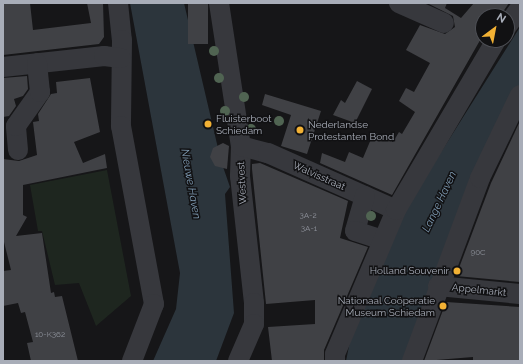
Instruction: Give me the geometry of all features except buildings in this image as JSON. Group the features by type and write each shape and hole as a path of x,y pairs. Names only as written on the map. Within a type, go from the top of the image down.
{"street":[{"path":"118,3 121,58 121,126 154,304 132,361"},
{"name":"Westvest","path":"219,3 241,146 240,176 254,310 254,324 238,361"},
{"path":"399,3 444,23"},
{"path":"335,361 335,354 396,210 491,48"},
{"path":"3,67 104,56 121,58"},
{"path":"18,150 16,126 40,92 37,63"},
{"path":"412,361 438,286 480,178 520,95"},
{"name":"Walvisstraat","path":"241,146 268,153 396,210"},
{"path":"365,196 355,231 383,240"},
{"name":"Appelmarkt","path":"438,286 520,294"}],"shaded area":[{"path":"107,170 131,296 96,326 79,283 55,285 42,231 38,231 30,185"}],"water":[{"name":"Nieuwe Haven","path":"130,3 184,3 221,161 230,187 225,194 234,313 216,361 153,361 176,309 180,273"},
{"name":"Lange Haven","path":"520,27 520,84 483,162 404,361 346,361 351,336 409,203 507,48 515,48 515,35"}],"place":[{"name":"Fluisterboot Schiedam","path":"208,124"},
{"name":"Nederlandse Protestanten Bond","path":"300,130"},
{"name":"Holland Souvenir","path":"457,271"},
{"name":"Nationaal Coöperatie Museum Schiedam","path":"443,306"}]}
